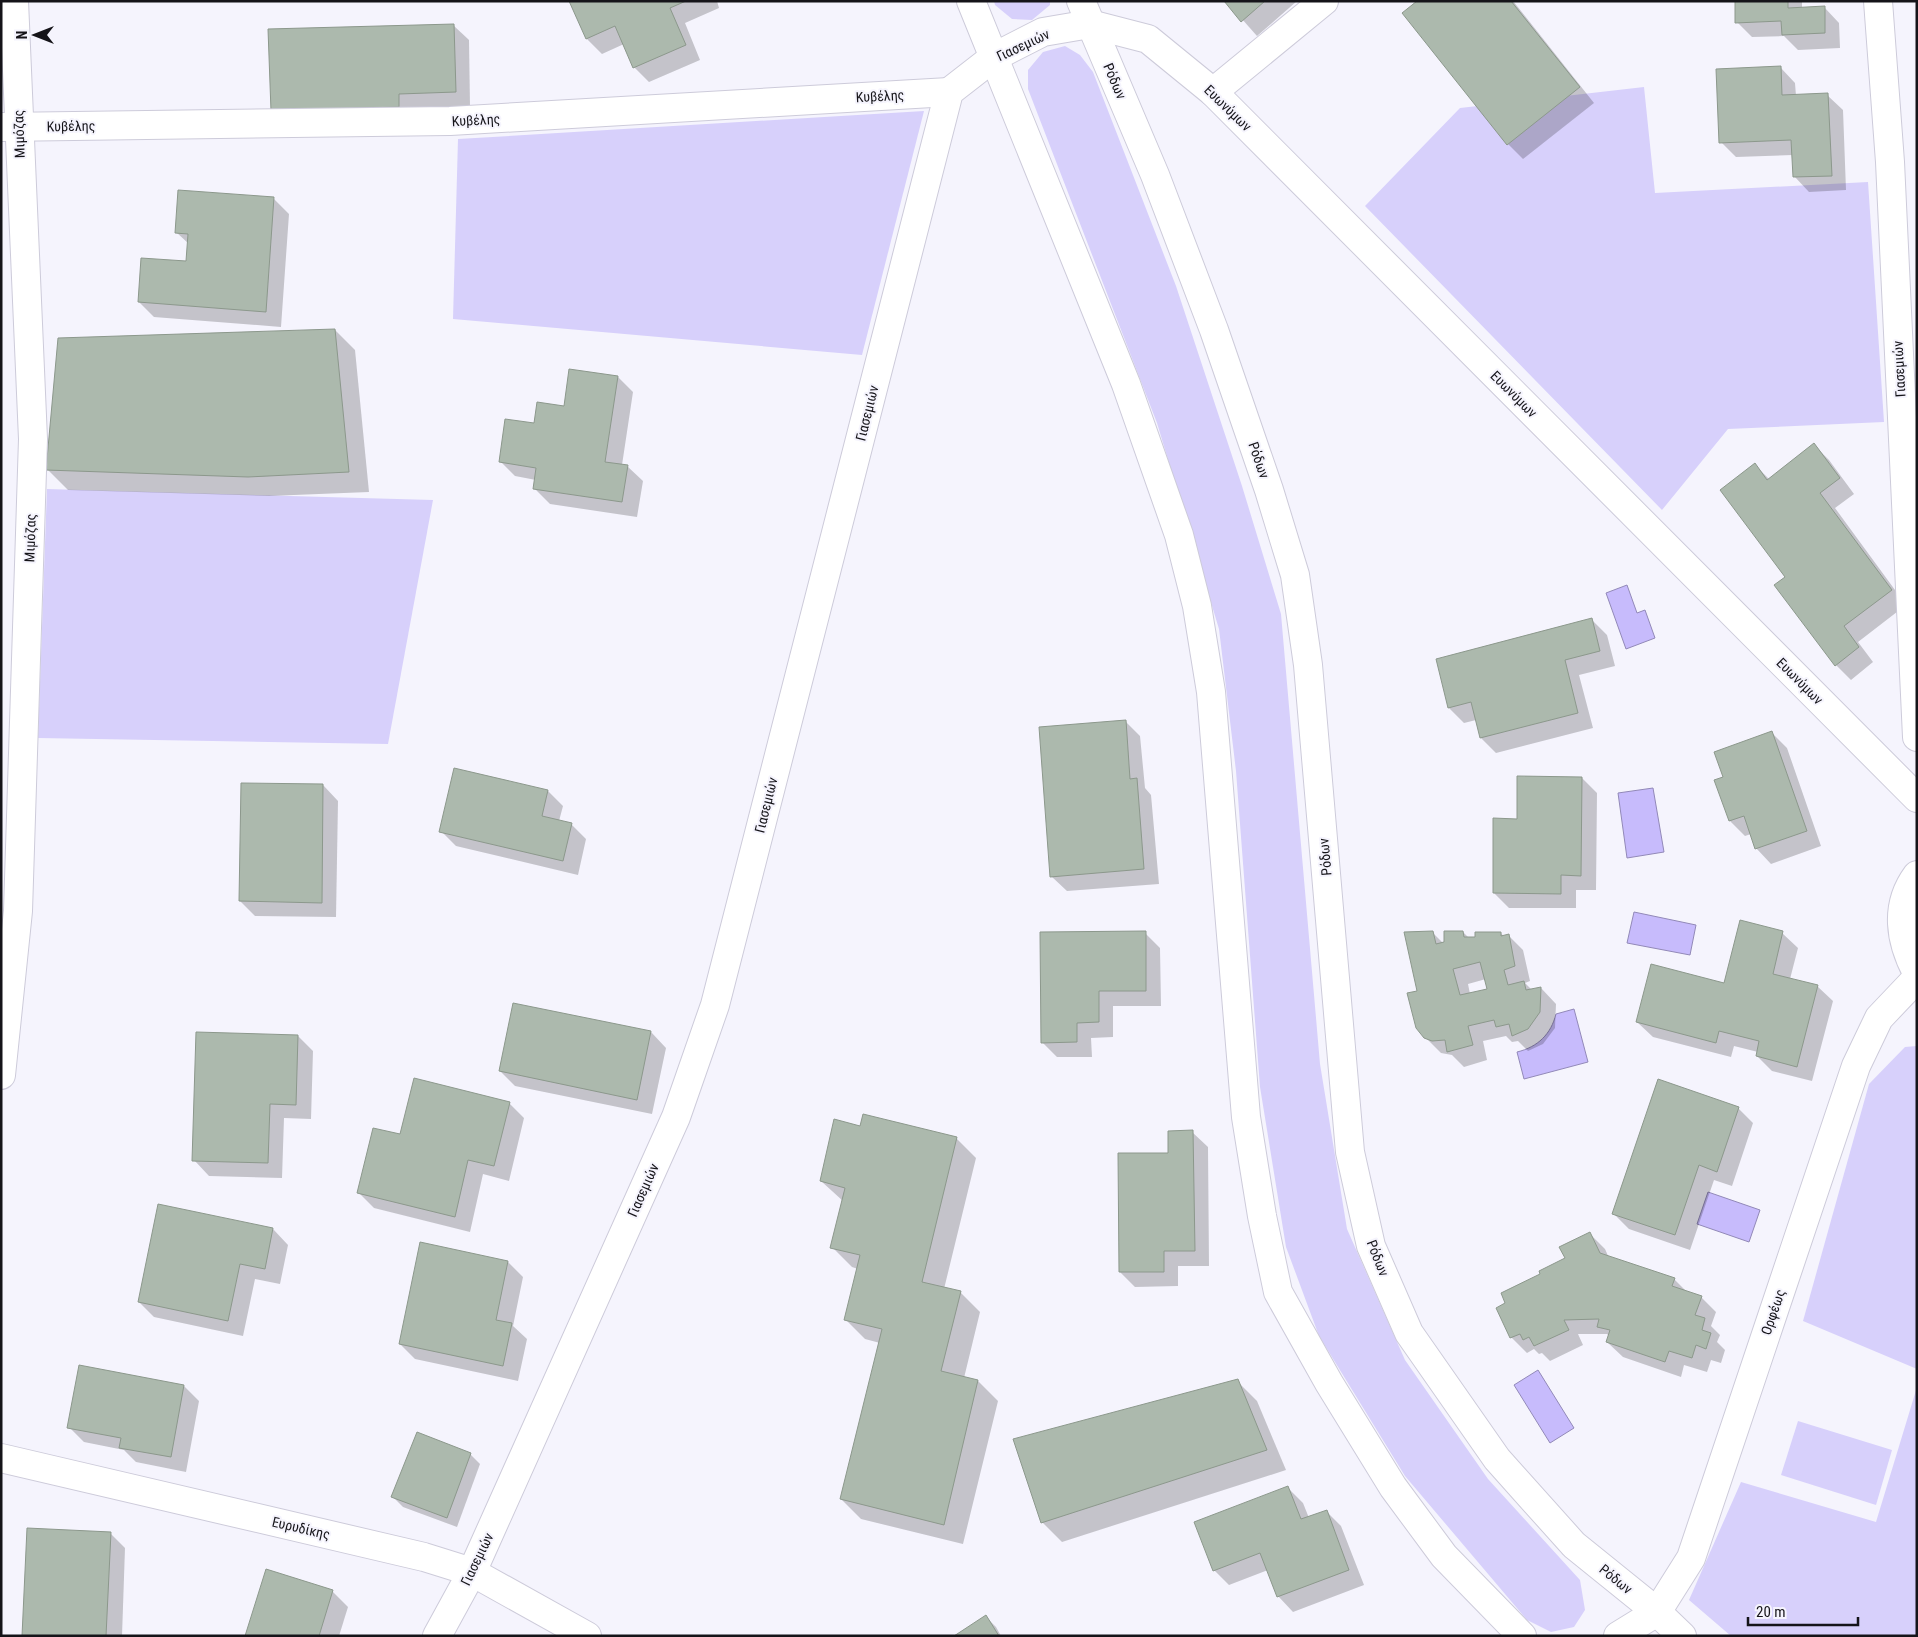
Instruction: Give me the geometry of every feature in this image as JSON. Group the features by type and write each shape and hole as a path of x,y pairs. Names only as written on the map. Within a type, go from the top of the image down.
{"street":[{"name":"Μιμόζας","path":"1,1075 18,911 33,439 10,127 14,1"},
{"path":"971,1 1126,384 1180,535 1197,606 1211,692 1246,1117 1262,1216 1278,1292 1329,1383 1393,1487 1444,1556 1522,1636"},
{"path":"1213,92 1324,1"},
{"name":"Γιασεμιών","path":"1878,1 1890,162 1917,737"},
{"name":"Γιασεμιών","path":"437,1636 472,1572 676,1117 715,1006 949,92 994,57 1085,12"},
{"name":"Ευωνύμων","path":"1085,12 1148,40 1213,92 1917,798"},
{"name":"Ρόδων","path":"1085,12 1155,175 1210,321 1269,490 1295,575 1308,665 1350,1152 1371,1246 1409,1333 1497,1459 1574,1545 1657,1612 1682,1636"},
{"name":"Κυβέλης","path":"10,127 450,121 949,92"},
{"path":"1917,875 1912,880 1903,904 1901,929 1907,954 1917,973"},
{"name":"Ορφέως","path":"1618,1636 1657,1612 1690,1558 1856,1066 1879,1018 1917,978"},
{"name":"Ευρυδίκης","path":"1,1458 424,1556 472,1572 587,1636"}],"shaded area":[{"path":"994,1 1050,1 1050,5 1032,20 1012,19 995,5"},
{"path":"1065,46 1080,55 1093,72 1176,286 1242,486 1281,614 1320,1064 1347,1229 1405,1360 1488,1479 1580,1580 1585,1610 1574,1627 1551,1632 1527,1620 1405,1476 1319,1336 1286,1247 1260,1087 1236,771 1219,629 1157,423 1028,89 1028,70 1043,52"},
{"path":"1644,87 1655,193 1868,182 1884,422 1728,429 1662,510 1365,206 1460,108"},
{"path":"924,111 862,355 453,319 458,139"},
{"path":"47,489 433,500 388,744 38,738"},
{"path":"1627,585 1637,613 1645,610 1655,638 1626,649 1606,593"},
{"path":"1653,788 1664,852 1627,858 1618,793"},
{"path":"1634,912 1696,925 1690,955 1627,943"},
{"path":"1574,1009 1588,1062 1524,1079 1517,1052 1531,1047 1542,1039 1551,1028 1556,1014"},
{"path":"1917,1046 1917,1369 1803,1321 1869,1084 1905,1047"},
{"path":"1708,1192 1760,1210 1749,1242 1697,1224"},
{"path":"1538,1370 1574,1428 1550,1443 1514,1385"},
{"path":"1917,1387 1917,1636 1731,1636 1689,1600 1741,1482 1876,1522"},
{"path":"1798,1421 1892,1450 1876,1505 1781,1475"}],"building":[{"path":"569,1 686,1 670,8 686,45 633,68 615,26 586,39"},
{"path":"1224,1 1265,1 1241,22"},
{"path":"1417,1 1511,1 1580,87 1507,145 1402,13"},
{"path":"1735,1 1788,1 1788,8 1825,6 1825,33 1782,35 1781,21 1735,23"},
{"path":"454,24 456,92 399,94 399,107 271,111 268,29"},
{"path":"1781,66 1782,95 1828,93 1832,176 1793,177 1791,140 1719,143 1716,69"},
{"path":"178,190 274,197 266,312 138,302 141,258 186,261 188,234 175,233"},
{"path":"335,329 349,472 248,477 46,470 58,338"},
{"path":"569,369 618,376 605,462 628,465 622,502 533,489 536,468 499,462 505,419 534,423 537,402 564,406"},
{"path":"1814,443 1840,478 1820,493 1892,590 1844,626 1859,647 1835,666 1774,585 1785,577 1720,490 1755,463 1767,480"},
{"path":"1592,618 1600,651 1565,660 1578,713 1480,738 1471,702 1448,708 1436,659"},
{"path":"1126,720 1130,779 1137,778 1144,869 1050,877 1039,727"},
{"path":"1772,731 1807,831 1755,849 1744,816 1729,821 1714,780 1723,777 1714,752"},
{"path":"454,768 548,790 542,816 572,823 563,861 439,832"},
{"path":"1517,776 1582,777 1581,876 1561,875 1561,894 1493,893 1493,818 1517,819"},
{"path":"241,783 323,784 322,903 239,901"},
{"path":"1740,920 1783,931 1773,974 1818,985 1797,1067 1756,1056 1759,1041 1719,1031 1716,1043 1636,1022 1651,964 1724,983"},
{"path":"1146,931 1146,991 1099,991 1099,1022 1077,1023 1077,1042 1041,1043 1040,932"},
{"path":"1433,931 1436,944 1444,942 1444,931 1463,931 1464,937 1475,937 1475,932 1501,932 1501,936 1509,934 1515,966 1504,970 1508,985 1524,981 1526,990 1541,987 1540,1012 1528,1029 1512,1036 1509,1024 1496,1027 1494,1020 1468,1026 1473,1045 1447,1052 1445,1040 1432,1041 1424,1038 1416,1028 1407,993 1417,991 1404,932","holes":["1480,962 1487,989 1460,995 1453,969"]},
{"path":"513,1003 651,1031 637,1100 499,1071"},
{"path":"196,1032 298,1035 296,1105 270,1104 268,1163 192,1161"},
{"path":"414,1078 510,1102 494,1166 468,1160 455,1217 357,1193 373,1128 400,1134"},
{"path":"1658,1079 1739,1107 1717,1172 1699,1165 1675,1235 1612,1214"},
{"path":"863,1114 957,1137 922,1282 961,1291 941,1371 978,1380 944,1525 840,1499 882,1329 844,1320 860,1255 830,1248 845,1188 820,1181 834,1119 860,1126"},
{"path":"1193,1130 1195,1251 1164,1251 1164,1272 1119,1272 1118,1153 1168,1153 1168,1131"},
{"path":"158,1204 273,1228 265,1269 240,1264 228,1321 138,1302"},
{"path":"1590,1232 1600,1253 1675,1278 1672,1286 1702,1296 1695,1315 1705,1318 1702,1330 1711,1333 1706,1349 1696,1345 1692,1358 1669,1351 1665,1362 1606,1342 1610,1330 1597,1327 1599,1319 1564,1320 1569,1330 1534,1346 1529,1337 1523,1340 1520,1334 1510,1338 1496,1308 1505,1303 1501,1293 1540,1274 1539,1271 1565,1258 1559,1247"},
{"path":"420,1242 508,1261 496,1320 512,1323 503,1366 399,1344"},
{"path":"79,1365 184,1385 171,1457 119,1448 121,1438 67,1428"},
{"path":"1238,1379 1267,1450 1041,1523 1013,1439"},
{"path":"417,1432 471,1453 447,1518 391,1497"},
{"path":"1288,1486 1301,1519 1327,1510 1349,1570 1277,1597 1260,1553 1213,1571 1194,1522"},
{"path":"27,1528 111,1532 106,1636 22,1636"},
{"path":"266,1569 333,1590 319,1636 245,1636"},
{"path":"986,1615 999,1636 954,1636"}]}
